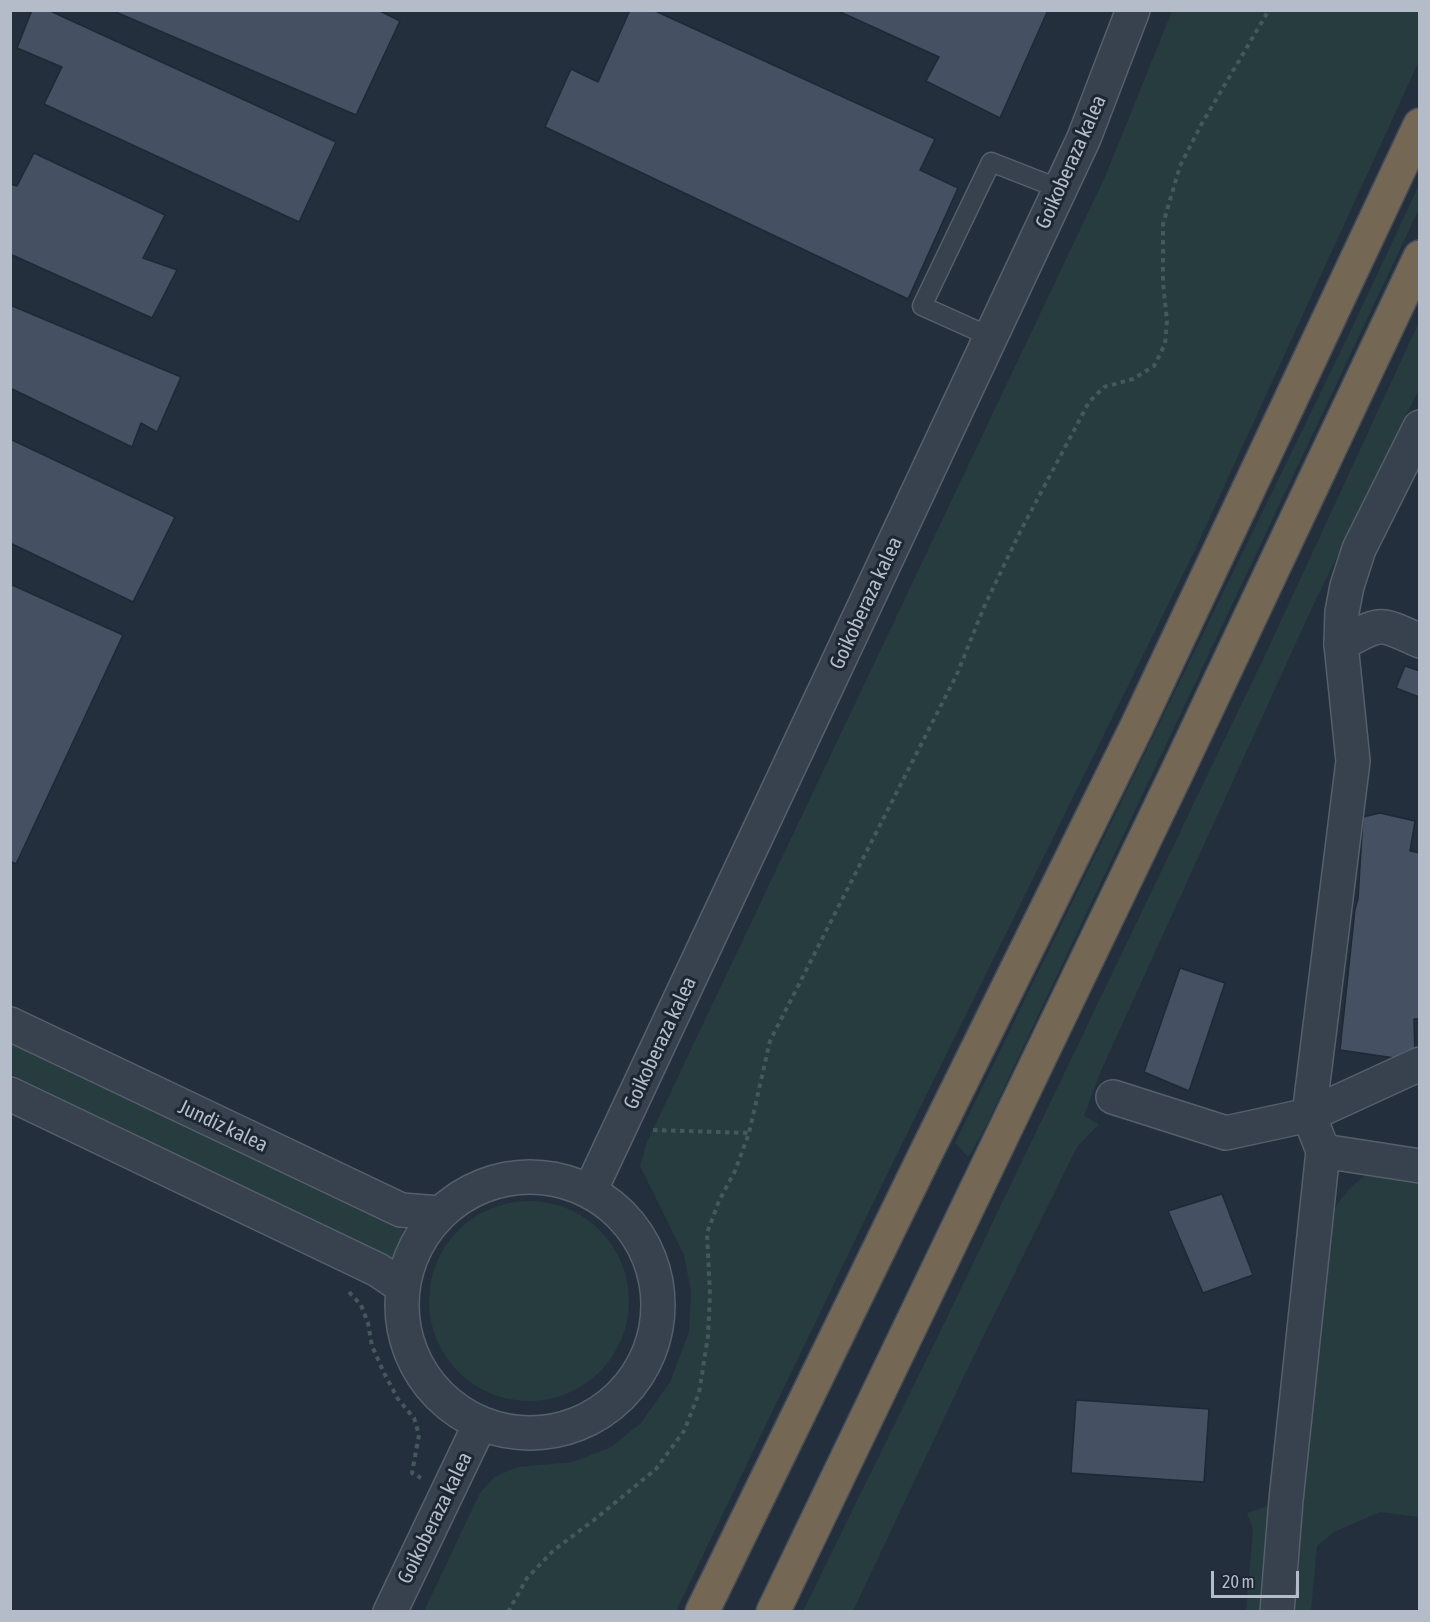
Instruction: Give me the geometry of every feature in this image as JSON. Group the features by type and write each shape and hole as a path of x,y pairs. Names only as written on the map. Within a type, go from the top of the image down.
{"highway":[{"path":"702,1611 1136,728 1419,124"},
{"path":"773,1611 1178,771 1419,257"}],"street":[{"name":"Goikoberaza kalea","path":"590,1191 1084,138 1133,10"},
{"path":"1277,1611 1286,1500 1323,1151 1309,1115 1353,761 1341,644 1344,603 1359,549 1419,427"},
{"path":"1341,644 1374,626 1387,626 1419,641"},
{"name":"Jundiz kalea","path":"10,1024 400,1210 440,1213"},
{"path":"1113,1097 1226,1133 1309,1115 1419,1064"},
{"path":"10,1094 378,1270 403,1287"},
{"path":"1323,1151 1419,1166"},
{"path":"512,1178 552,1178 590,1191 625,1217 648,1254 659,1296 654,1340 635,1379 604,1410 566,1429 522,1434 480,1424 444,1402 418,1369 403,1329 403,1287 416,1247 440,1213 473,1190 512,1178"},
{"name":"Goikoberaza kalea","path":"390,1611 480,1424"}],"lane":[{"path":"991,337 922,306 991,162 1060,189"}],"path":[{"path":"508,1611 527,1578 554,1550 656,1469 684,1431 699,1393 708,1336 710,1295 707,1233 719,1201 735,1171 749,1133 770,1041 957,674 984,607 1089,402 1104,387 1133,379 1154,366 1165,344 1167,321 1163,283 1163,224 1180,166 1201,125 1269,10"},
{"path":"619,1128 749,1133"},
{"path":"348,1292 361,1305 368,1323 372,1346 384,1373 398,1399 414,1418 419,1435 412,1473 423,1478"}],"green space":[{"path":"1172,11 1419,11 1419,61 1195,550 874,1201 676,1611 424,1611 480,1493 494,1477 518,1467 573,1462 611,1447 641,1423 670,1382 689,1332 691,1292 684,1255 640,1166 647,1142 1105,177"},
{"path":"1419,185 1419,209 984,1130 968,1157 955,1143 1352,328"},
{"path":"1419,322 1419,389 1310,612 1100,1073 1084,1116 1099,1124 1077,1147 965,1374 853,1611 803,1611 941,1330 1267,651"},
{"path":"10,1040 408,1232 394,1260 11,1074"},
{"path":"1406,1171 1419,1173 1419,1517 1380,1512 1334,1532 1317,1546 1311,1611 1292,1612 1301,1500 1333,1210 1349,1189 1365,1175"},
{"path":"519,1201 539,1201 567,1208 600,1230 622,1263 629,1291 629,1311 622,1339 600,1372 567,1394 539,1401 519,1401 491,1394 473,1384 452,1365 433,1330 429,1311 429,1291 436,1263 446,1245 465,1224 500,1205"},
{"path":"1270,1505 1263,1611 1246,1612 1253,1529 1247,1513"}],"building":[{"path":"32,10 48,10 336,142 299,222 44,104 62,67 17,48"},
{"path":"111,10 378,10 400,21 356,115"},
{"path":"630,10 653,10 935,139 920,170 958,188 908,299 545,127 571,69 598,82"},
{"path":"836,10 1048,10 1000,118 926,81 939,57"},
{"path":"34,153 165,215 143,258 177,270 152,318 10,254 10,184 17,186"},
{"path":"10,305 181,377 157,432 141,423 132,447 10,388"},
{"path":"10,439 175,517 133,602 10,543"},
{"path":"10,584 123,635 16,864 10,861"},
{"path":"1405,666 1420,671 1419,697 1396,688"},
{"path":"1380,813 1415,821 1410,851 1420,853 1420,1019 1414,1019 1415,1061 1340,1050 1358,899 1363,817"},
{"path":"1180,968 1225,983 1189,1091 1144,1072"},
{"path":"1222,1194 1253,1275 1203,1293 1168,1211"},
{"path":"1076,1400 1209,1409 1204,1482 1071,1473"}]}
